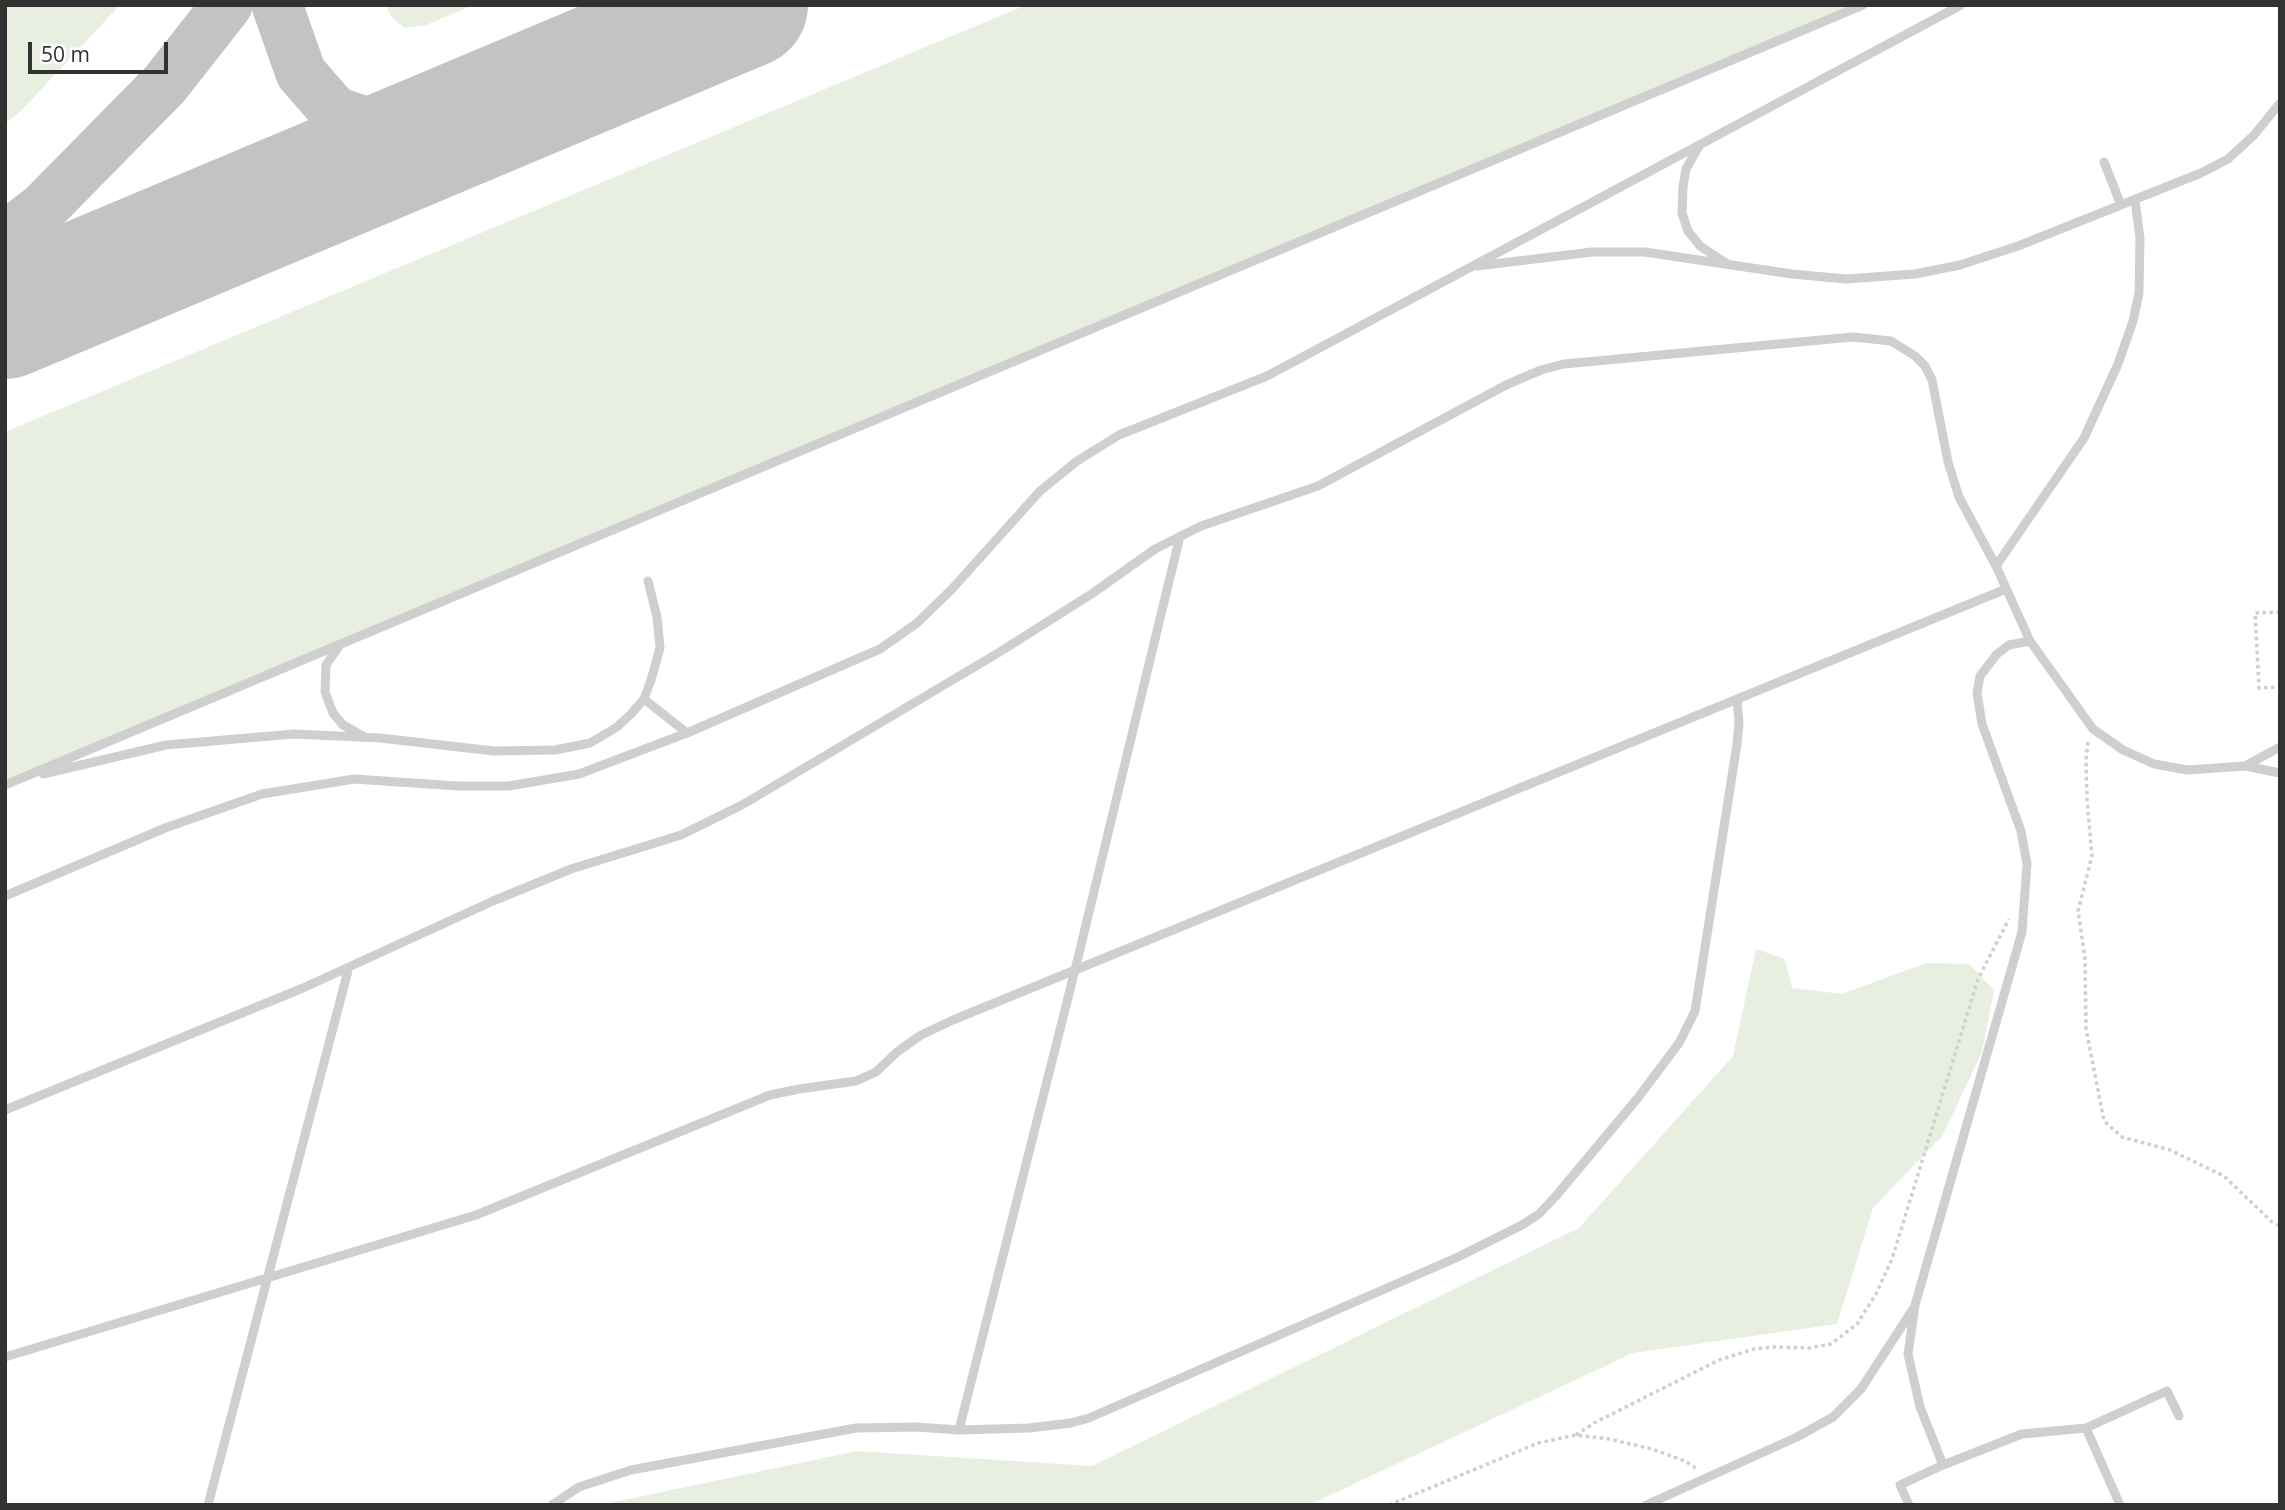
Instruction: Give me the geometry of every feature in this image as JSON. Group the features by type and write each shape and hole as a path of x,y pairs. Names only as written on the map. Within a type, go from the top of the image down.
{"lane":[{"path":"5,785 1863,5"},
{"path":"5,896 165,828 262,794 354,779 458,786 509,786 579,774 687,733 880,649 917,623 952,589 1040,491 1077,461 1119,435 1267,376 1961,5"},
{"path":"1471,267 1592,252 1645,252 1846,279 1915,274 1960,265 2018,246 2202,173 2228,159 2254,135 2280,103"},
{"path":"1700,144 1686,169 1682,213 1688,231 1700,246 1728,265"},
{"path":"2104,162 2121,205"},
{"path":"1996,566 2084,438 2118,364 2133,321 2139,293 2140,238 2135,200"},
{"path":"5,1110 303,988 571,869 681,835 742,805 998,653 1093,593 1155,549 1201,526 1318,486 1506,384 1564,363 1853,337 1891,341 1904,348 1925,366 1937,396 1948,462 1959,497 1996,566 2030,641 2093,729 2123,750 2154,764 2188,770 2245,766 2280,773"},
{"path":"959,1430 1076,970 1180,536"},
{"path":"17,780 166,745 294,734 365,737 494,751 555,750 590,743 617,726 644,699 660,648 657,617 648,581"},
{"path":"5,1357 476,1215 770,1095 856,1081 876,1072 897,1052 921,1035 2006,589"},
{"path":"1943,1465 1920,1407 1908,1354 1915,1305 2022,932 2027,864 2021,831 1982,724 1977,693 1980,676 1997,654 2010,645 2030,641"},
{"path":"341,644 326,665 325,692 333,713 343,725 365,737"},
{"path":"644,699 687,733"},
{"path":"552,1505 579,1487 631,1470 856,1428 916,1427 959,1430 1054,1425 1102,1414 1499,1238 1539,1214 1637,1099 1679,1043 1695,1011 1737,744 1737,699"},
{"path":"2245,766 2280,747"},
{"path":"208,1505 349,967"},
{"path":"1646,1505 1797,1437 1833,1417 1861,1389 1915,1305"},
{"path":"1909,1505 1900,1485 2021,1434 2086,1428 2167,1391 2179,1416"},
{"path":"2086,1428 2120,1505"}],"path":[{"path":"2280,612 2255,613 2259,688 2280,687"},
{"path":"2093,729 2087,746 2086,760 2092,856 2078,911 2085,958 2086,1029 2104,1121 2122,1137 2170,1150 2224,1177 2272,1223 2280,1226"},
{"path":"1576,1435 1594,1423 1719,1360 1755,1349 1809,1348 1831,1343 1857,1324 1876,1294 1892,1259 1978,979 2010,917"},
{"path":"1389,1505 1538,1443 1576,1435 1653,1449 1685,1461 1708,1476"}],"green space":[{"path":"5,5 120,5 21,111 5,124"},
{"path":"386,5 474,5 426,25 405,28 391,17"},
{"path":"1026,5 1863,5 5,785 5,432"},
{"path":"1756,949 1785,959 1792,988 1842,994 1926,963 1969,964 1994,990 1982,1052 1943,1135 1873,1208 1837,1324 1633,1353 1309,1505 600,1505 857,1451 1092,1466 1579,1228 1733,1056"}],"taxiway":[{"path":"5,237 44,207 165,84 227,5"},
{"path":"277,5 301,73 335,112 393,131 439,134"}],"runway":[{"path":"5,316 745,5"}]}
